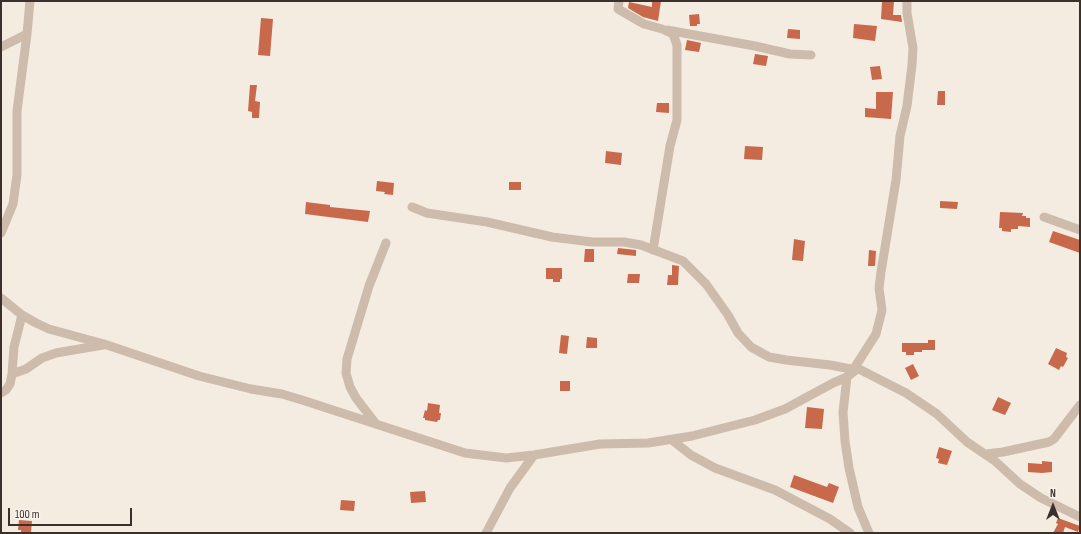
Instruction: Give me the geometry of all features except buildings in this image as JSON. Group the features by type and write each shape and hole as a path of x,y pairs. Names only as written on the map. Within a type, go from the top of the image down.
{"street":[{"path":"1,233 13,204 17,174 17,111 30,1"},
{"path":"618,1 618,9 644,24 662,29 790,54 811,55"},
{"path":"1,298 22,315 49,329 104,344 199,376 251,389 282,394 465,453 506,458 600,444 648,443 672,440 755,420 785,409 833,383 848,377 856,368 876,334 880,323 882,310 879,288 896,180 900,136 907,106 912,65 913,48 907,14 907,1"},
{"path":"653,250 670,146 677,120 677,45 673,34 662,29"},
{"path":"1,47 27,34"},
{"path":"412,207 427,213 487,222 552,237 592,242 624,242 641,245 683,261 694,271 719,302 738,333 751,347 769,357 856,368 906,393 937,414 967,442 995,460 1025,487 1040,498 1080,517"},
{"path":"1044,218 1080,230"},
{"path":"376,424 356,398 350,387 346,373 347,359 370,286 386,243"},
{"path":"1,393 6,390 10,384 14,347 22,315"},
{"path":"12,374 26,368 42,358 56,353 104,344"},
{"path":"848,377 843,412 845,441 849,468 858,507 869,533"},
{"path":"986,454 1003,452 1049,442 1054,439 1080,405"},
{"path":"672,440 691,455 715,468 775,490 830,519 850,533"},
{"path":"486,533 510,488 534,455"}]}
